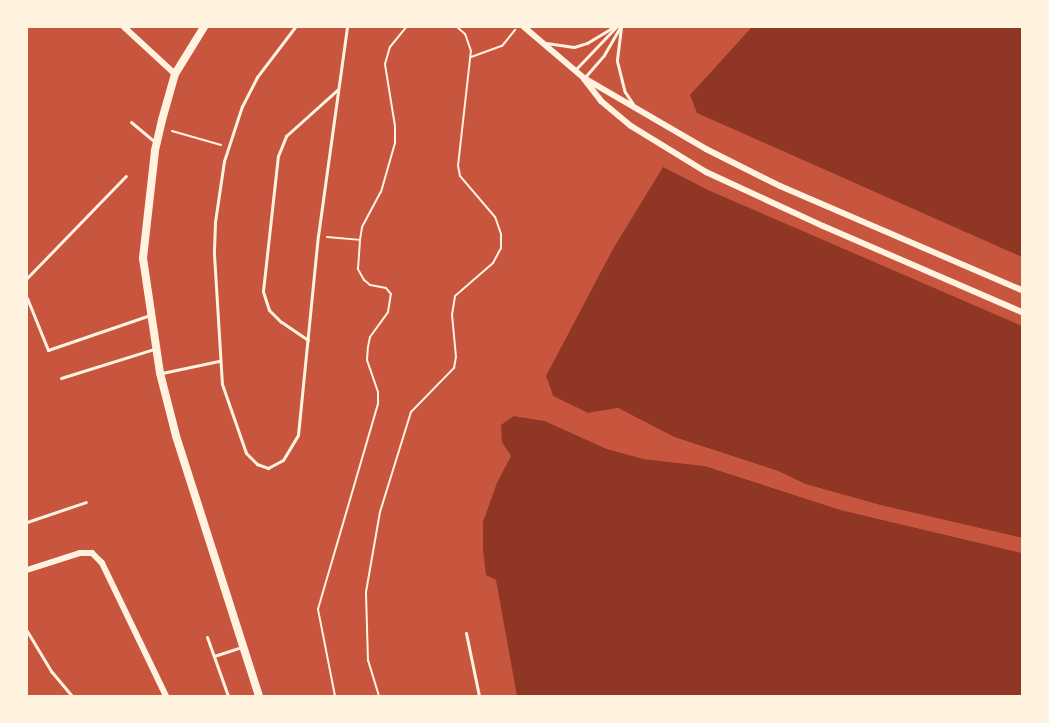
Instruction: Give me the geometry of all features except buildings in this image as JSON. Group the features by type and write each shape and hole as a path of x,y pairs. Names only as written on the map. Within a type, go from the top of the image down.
{"street":[{"path":"124,27 175,74"},
{"path":"204,27 175,74 160,128 143,258 160,373 199,514 259,696"},
{"path":"524,27 584,78 780,186 1022,290"},
{"path":"584,78 612,111 651,140 735,187 1022,312"},
{"path":"27,570 80,553 92,553 102,563 166,696"}],"lane":[{"path":"294,27 257,77 242,106 228,147 218,191 214,243 219,361 228,406 246,453 257,464 268,468 283,460 298,435 318,236 347,27"},
{"path":"544,42 574,46 587,43 618,27"},
{"path":"574,71 618,27"},
{"path":"584,78 604,55 618,27"},
{"path":"618,27 617,62 625,92 634,106"},
{"path":"308,340 280,322 269,310 263,291 278,156 286,136 338,89"},
{"path":"131,122 157,143"},
{"path":"27,278 126,176"},
{"path":"27,298 48,350 150,314"},
{"path":"61,378 156,348"},
{"path":"160,373 219,361"},
{"path":"27,522 86,502"},
{"path":"27,632 51,671 72,696"},
{"path":"466,633 479,696"},
{"path":"207,637 228,696"},
{"path":"214,656 243,646"}],"path":[{"path":"335,696 318,609 378,404 367,360 370,338 391,303 391,294 386,288 370,285 361,275 358,269 360,240 362,227 381,192 395,143 395,126 384,64 390,46 406,27"},
{"path":"379,696 368,661 366,592 380,512 411,412 454,368 456,357 452,315 455,296 493,263 501,248 501,234 495,217 466,186 458,166 471,57 470,44 465,34 457,27"},
{"path":"471,57 502,45 516,30"},
{"path":"160,128 228,147"},
{"path":"318,236 360,240"}],"shaded area":[{"path":"752,27 1022,27 1022,257 697,113 690,95"},
{"path":"663,167 708,190 1022,326 1022,538 880,505 805,484 778,471 674,437 618,408 588,413 553,396 546,376 613,249"},
{"path":"514,416 545,421 607,449 644,459 705,466 841,510 1022,553 1022,696 517,696 496,580 486,575 483,550 483,522 497,483 511,456 502,442 501,425"}],"pier":[{"path":"546,376 553,396 588,413 618,408 674,437 778,471 805,484 880,505 1022,538 1022,541 879,508 804,487 777,474 672,440 618,411 587,415 551,399 544,379"},
{"path":"516,413 546,418 608,446 645,456 705,463 816,500 928,529 1022,549 1022,553 841,510 705,466 644,459 607,449 545,421 514,416"}]}
